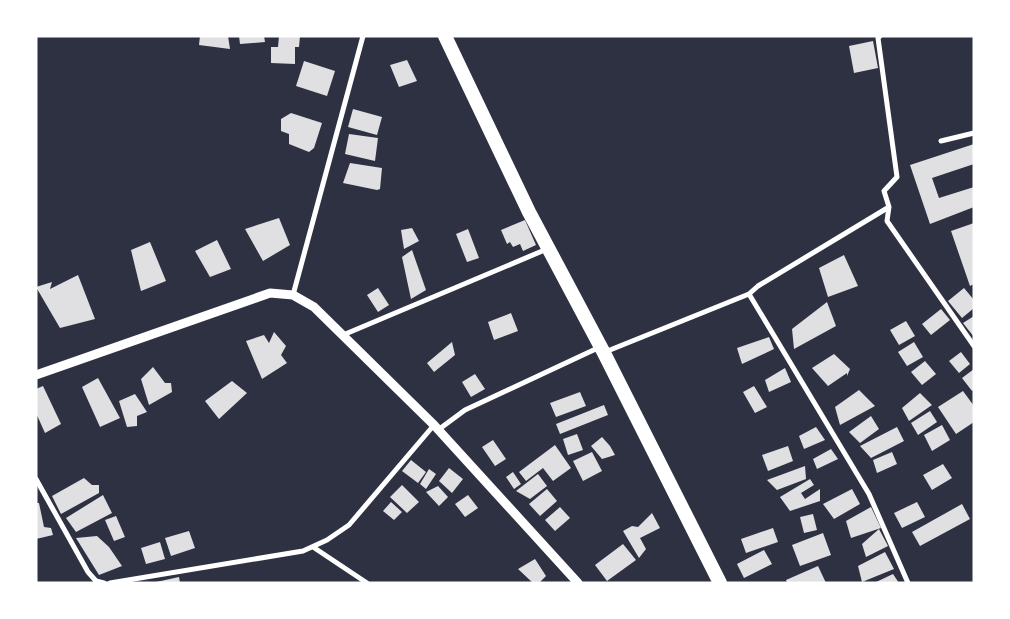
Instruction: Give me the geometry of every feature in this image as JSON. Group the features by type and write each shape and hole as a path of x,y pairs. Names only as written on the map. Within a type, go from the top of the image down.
{"highway":[{"path":"445,36 548,249 602,350 720,583"}],"street":[{"path":"293,295 363,36"},
{"path":"880,36 878,38 881,68 897,177 884,191 889,207 887,221 974,346"},
{"path":"941,141 974,133"},
{"path":"110,583 303,551 349,525 436,428 465,410 602,350 749,294 758,286 889,207"},
{"path":"343,335 548,249"},
{"path":"36,375 270,293 293,295 314,307 436,428 578,583"},
{"path":"749,294 868,494 890,537 908,583"},
{"path":"36,479 88,572 96,581 104,583"},
{"path":"313,546 367,583"}],"building":[{"path":"200,36 228,36 230,49 199,45"},
{"path":"239,36 264,36 265,42 240,44"},
{"path":"279,36 300,36 299,47 295,47 295,64 271,63 271,47 278,47"},
{"path":"873,41 878,68 854,73 849,46"},
{"path":"407,60 417,81 399,87 390,65"},
{"path":"304,61 335,71 327,96 296,86"},
{"path":"353,109 382,117 377,135 348,127"},
{"path":"291,113 322,123 314,148 309,152 289,144 289,134 281,131 281,119"},
{"path":"349,134 378,138 375,161 345,154"},
{"path":"974,144 974,164 932,178 939,198 974,187 974,207 930,224 910,165"},
{"path":"350,163 382,168 380,189 343,183"},
{"path":"279,218 290,245 263,261 245,229"},
{"path":"525,220 536,245 523,251 520,244 513,247 510,242 507,244 501,230"},
{"path":"974,223 974,284 970,286 951,231"},
{"path":"412,228 419,241 404,249 401,230"},
{"path":"468,229 479,258 467,262 456,234"},
{"path":"217,240 231,269 210,277 195,251"},
{"path":"150,242 166,281 141,291 131,250"},
{"path":"412,250 426,290 411,299 402,257"},
{"path":"844,255 858,286 828,297 819,268"},
{"path":"78,275 95,319 60,328 36,287 52,282 50,289"},
{"path":"378,288 389,305 378,312 367,295"},
{"path":"964,288 974,300 974,308 962,318 948,301"},
{"path":"827,302 836,326 794,349 792,329"},
{"path":"941,309 950,320 931,335 922,324"},
{"path":"511,313 518,331 494,340 488,322"},
{"path":"974,316 974,337 963,323"},
{"path":"906,321 915,336 899,345 890,330"},
{"path":"274,332 286,346 281,355 287,363 262,379 246,341 264,335 269,343"},
{"path":"769,337 774,349 742,364 737,348"},
{"path":"452,342 455,355 434,372 427,363"},
{"path":"914,342 923,357 907,366 898,352"},
{"path":"961,352 970,364 959,373 949,361"},
{"path":"834,354 850,369 847,376 847,373 828,386 812,368"},
{"path":"925,361 936,374 922,385 911,372"},
{"path":"153,367 165,383 171,383 172,392 149,405 141,379"},
{"path":"785,368 791,382 769,392 765,380"},
{"path":"974,369 974,389 972,391 962,378"},
{"path":"475,374 485,389 471,397 462,382"},
{"path":"98,378 120,418 100,427 82,387"},
{"path":"232,381 247,393 219,419 205,401"},
{"path":"43,386 61,424 45,433 36,413 36,389"},
{"path":"754,386 767,407 755,413 743,392"},
{"path":"859,390 875,406 840,425 835,407"},
{"path":"963,391 974,406 974,422 956,434 938,407"},
{"path":"580,392 586,406 556,417 550,403"},
{"path":"920,393 932,405 909,421 902,408"},
{"path":"135,394 147,412 137,416 137,426 127,427 119,401"},
{"path":"604,405 608,415 560,434 556,424"},
{"path":"930,411 937,422 918,435 911,423"},
{"path":"871,416 879,429 860,443 849,432"},
{"path":"942,425 950,440 932,451 924,435"},
{"path":"816,427 825,440 804,449 799,436"},
{"path":"897,427 904,441 871,458 860,446"},
{"path":"577,434 583,450 568,455 563,439"},
{"path":"602,437 615,455 602,459 591,446"},
{"path":"493,440 506,459 495,466 482,447"},
{"path":"555,445 571,468 553,481 543,468 526,481 519,472"},
{"path":"788,446 793,461 768,471 762,455"},
{"path":"831,449 838,459 817,469 813,459"},
{"path":"592,452 602,471 583,481 573,461"},
{"path":"892,452 897,464 877,473 873,460"},
{"path":"411,460 426,472 418,483 402,471"},
{"path":"943,464 952,478 932,490 923,475"},
{"path":"805,466 806,479 777,490 767,480"},
{"path":"449,468 463,479 452,493 439,481"},
{"path":"429,469 436,474 426,489 420,484"},
{"path":"513,472 521,484 514,489 506,477"},
{"path":"538,474 547,486 530,499 516,491"},
{"path":"84,478 92,485 99,485 99,493 61,514 52,496"},
{"path":"810,479 814,485 801,493 805,499 820,489 820,501 790,511 780,497"},
{"path":"402,485 419,502 407,513 390,497"},
{"path":"438,486 448,497 439,506 426,492"},
{"path":"547,489 557,501 540,516 529,504"},
{"path":"852,489 860,504 834,519 823,504"},
{"path":"103,495 112,513 76,532 66,518"},
{"path":"468,495 478,508 465,517 455,504"},
{"path":"391,502 402,512 394,520 383,511"},
{"path":"917,502 925,517 902,528 894,513"},
{"path":"36,503 39,503 44,527 51,528 53,535 36,539"},
{"path":"962,504 970,519 920,546 912,532"},
{"path":"560,507 570,518 555,531 545,520"},
{"path":"871,507 881,528 851,538 846,521"},
{"path":"652,513 660,528 640,538 646,549 639,558 623,531 632,526 638,527"},
{"path":"813,514 817,530 804,533 800,517"},
{"path":"116,516 125,537 114,541 105,520"},
{"path":"773,528 778,542 746,553 741,539"},
{"path":"879,529 888,546 866,557 862,544"},
{"path":"189,531 195,548 171,556 165,538"},
{"path":"823,533 831,555 800,566 792,545"},
{"path":"97,536 109,547 122,566 99,575 76,538"},
{"path":"160,542 165,559 146,564 141,548"},
{"path":"623,544 636,560 607,581 595,565"},
{"path":"764,550 772,564 744,578 737,564"},
{"path":"885,552 894,569 862,582 858,566"},
{"path":"535,559 546,576 539,583 533,583 518,569"},
{"path":"818,566 826,583 787,583 786,580"},
{"path":"893,574 899,583 874,583"},
{"path":"179,577 180,583 156,583 156,582"}]}
